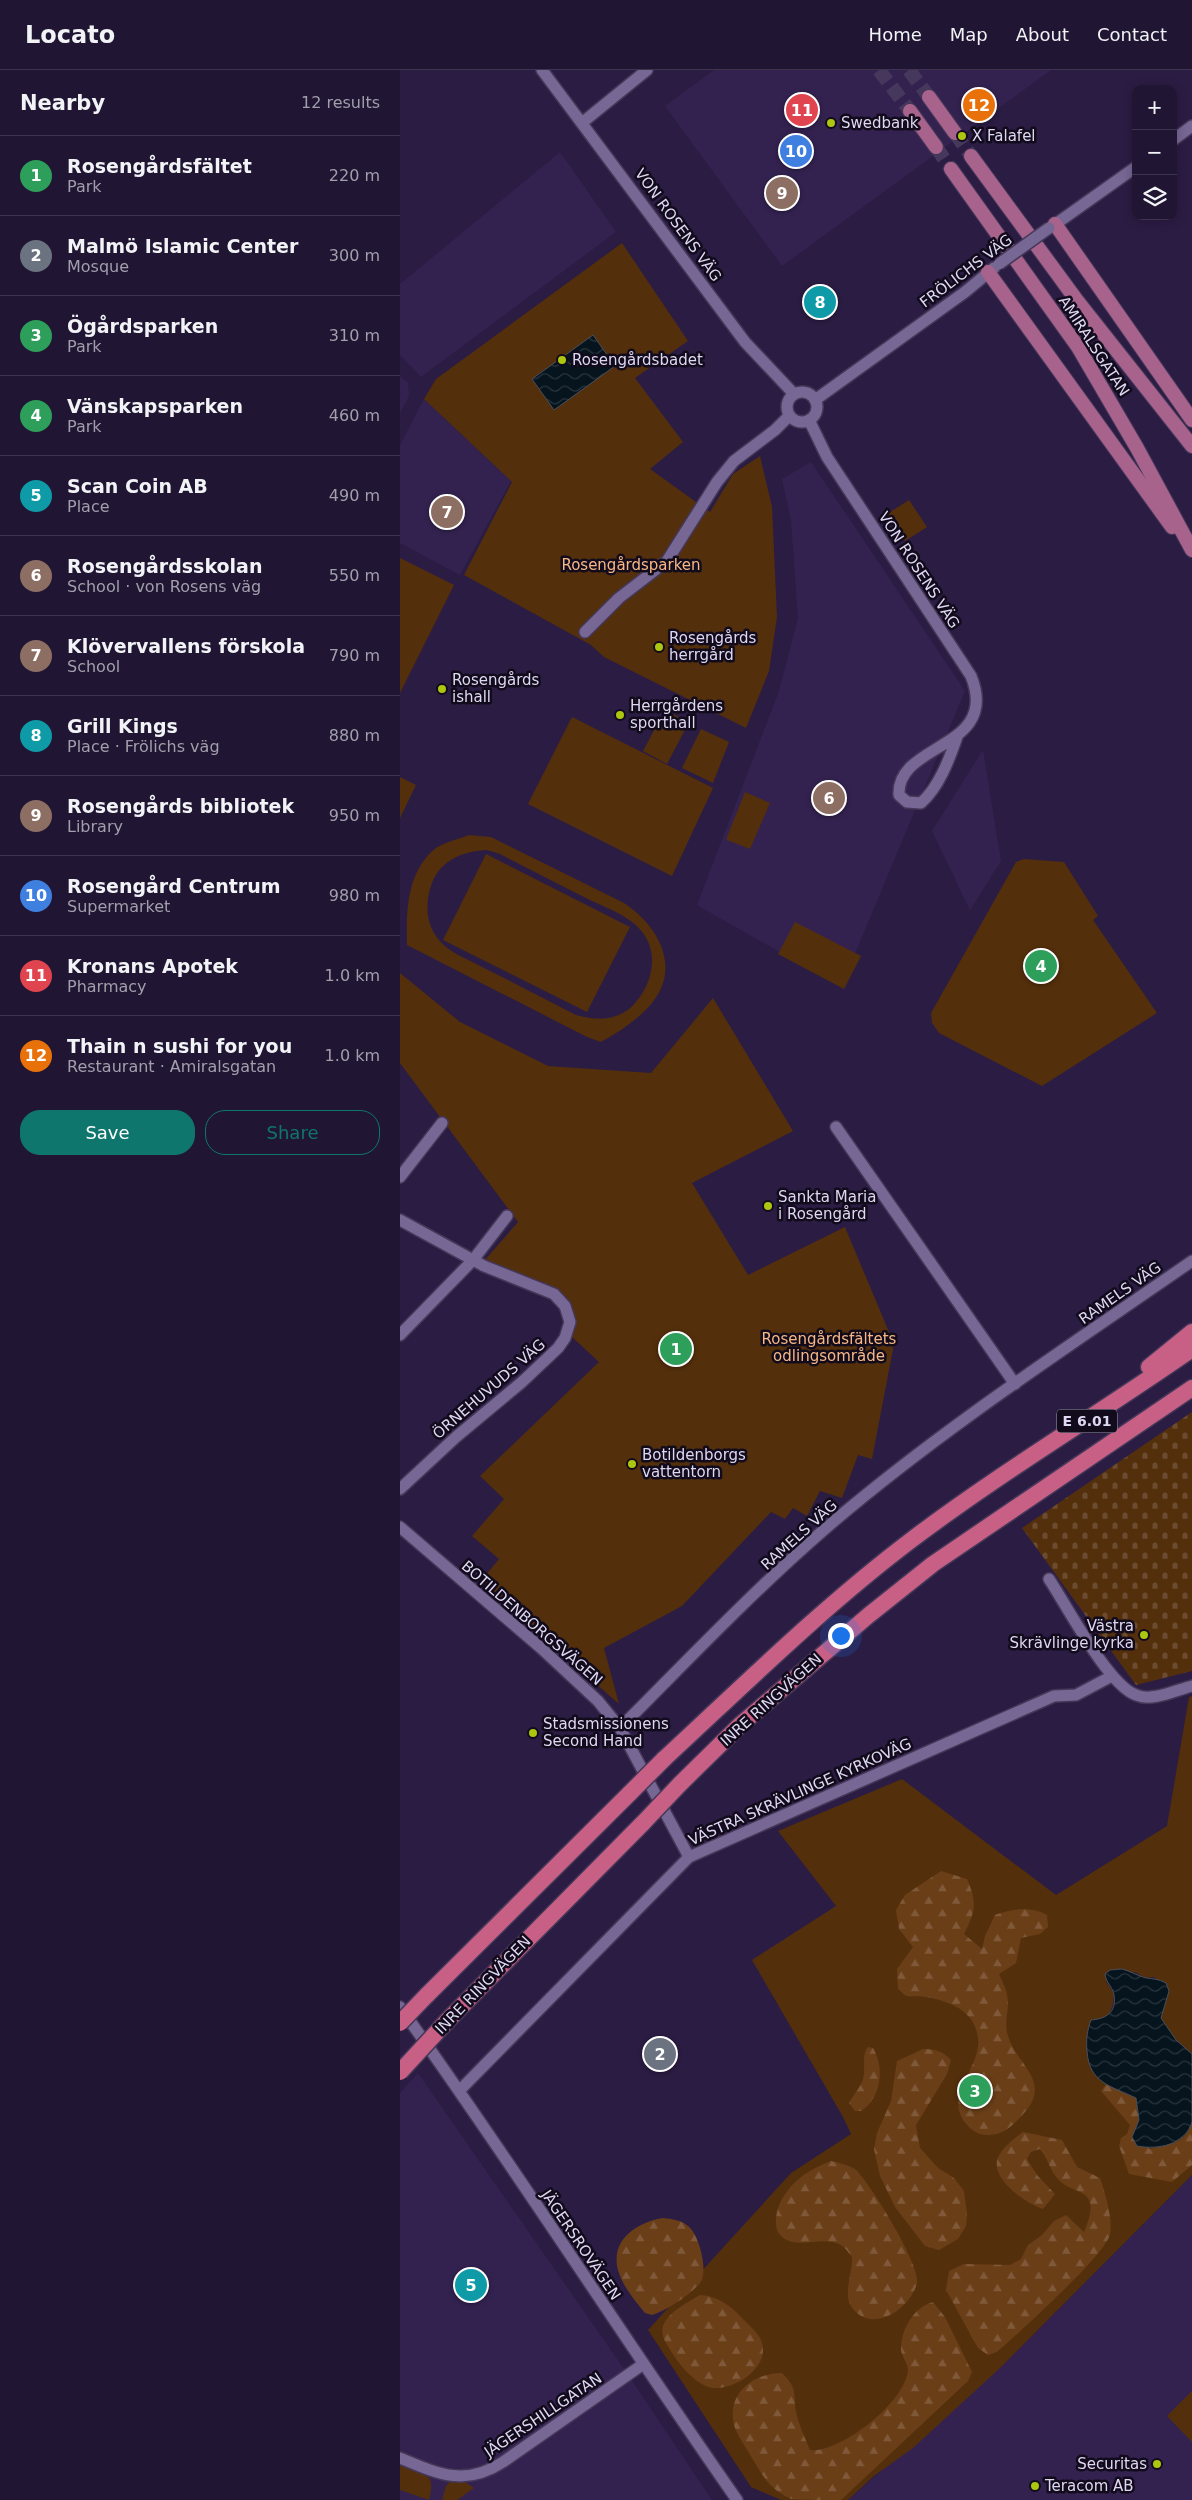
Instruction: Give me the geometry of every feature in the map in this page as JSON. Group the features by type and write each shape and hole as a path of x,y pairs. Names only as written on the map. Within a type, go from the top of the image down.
{"highway":[{"path":"1114,1403 1153,1363 1192,1332"},
{"name":"INRE RINGVÄGEN","path":"400,2023 664,1759 845,1592 980,1490 1114,1403 1192,1349"},
{"name":"INRE RINGVÄGEN","path":"400,2072 448,2020 740,1725 869,1615 933,1564 1192,1388"},
{"path":"1164,1407 1192,1394"}],"main road":[{"path":"929,97 955,133"},
{"path":"910,111 936,148"},
{"name":"AMIRALSGATAN","path":"971,156 1075,298 1192,446"},
{"name":"AMIRALSGATAN","path":"951,169 1078,347 1133,440 1192,551"},
{"path":"1052,226 1192,420"},
{"path":"994,268 1145,492 1192,551"}],"street":[{"name":"VON ROSENS VÄG","path":"542,70 583,122 745,342 794,394"},
{"path":"583,122 646,70"},
{"path":"1177,137 1192,126"},
{"name":"FRÖLICHS VÄG","path":"815,400 965,292 994,268 1132,170"},
{"path":"585,632 619,598 667,561 717,482 734,461 750,447 775,430 789,416 788,402 794,394 803,392 812,396 815,400 816,412 809,420 798,422 789,416"},
{"name":"VON ROSENS VÄG","path":"809,420 826,457 971,676 977,691 977,707 957,737 950,758 928,797 921,803 907,802 899,795 898,785 906,771 925,755 957,737"},
{"path":"400,1177 442,1123"},
{"path":"836,1128 1015,1384"},
{"path":"400,1335 473,1260 506,1216"},
{"name":"ÖRNEHUVUDS VÄG","path":"400,1220 473,1260 554,1294 561,1300 568,1313 568,1330 558,1348 522,1382 456,1437 400,1489"},
{"name":"RAMELS VÄG","path":"620,1728 743,1605 826,1528 925,1450 1015,1384 1192,1261"},
{"name":"BOTILDENBORGSVÄGEN","path":"400,1527 541,1648 598,1701 620,1728 689,1857"},
{"path":"1049,1579 1116,1682 1137,1696 1149,1697 1192,1686"},
{"name":"VÄSTRA SKRÄVLINGE KYRKOVÄG","path":"460,2090 689,1857 1054,1696 1076,1695 1112,1676"},
{"name":"JÄGERSROVÄGEN","path":"400,2007 460,2090 642,2365 737,2500"},
{"name":"JÄGERSHILLGATAN","path":"400,2458 442,2475 463,2476 484,2472 503,2462 642,2365"}],"shaded area":[{"path":"714,70 1051,70 782,266 665,106"},
{"path":"560,152 616,232 421,377 400,355 400,284"},
{"path":"400,376 408,383 409,396 400,413"},
{"path":"424,399 511,481 460,575 400,543 400,445"},
{"path":"811,462 965,691 841,987 697,905 779,691 798,618 791,520 782,479"},
{"path":"983,750 1001,861 970,910 932,831"},
{"path":"418,2073 624,2369 712,2500 400,2500 400,2093"},
{"path":"1192,2175 1192,2500 848,2500 999,2369"}],"green space":[{"name":"Rosengårdsparken","path":"622,243 688,341 635,378 683,442 650,469 710,512 733,474 760,456 772,507 777,617 769,671 746,728 604,657 591,645 464,575 512,482 424,399 436,379"},
{"path":"909,500 927,527 905,541 887,514"},
{"path":"400,558 454,585 400,693"},
{"path":"665,710 689,722 667,764 643,751"},
{"path":"572,717 713,788 672,876 528,804"},
{"path":"701,729 729,742 713,783 682,768"},
{"path":"400,777 416,785 400,818"},
{"path":"745,792 770,803 750,849 727,840"},
{"path":"469,835 491,837 624,903 636,912 655,935 662,947 665,961 665,975 661,989 647,1009 628,1025 601,1042 587,1037 407,945 407,918 410,892 419,868 426,857 436,848","holes":["487,850 500,854 618,913 632,922 643,933 651,951 651,969 646,987 629,1009 615,1016 600,1019 576,1015 460,956 443,945 431,927 427,905 432,883 436,875 448,862 470,852"]},
{"path":"486,854 630,927 587,1012 443,940"},
{"path":"1024,859 1064,862 1098,916 1093,920 1157,1013 1042,1086 939,1033 932,1023 931,1013 1016,862"},
{"path":"795,922 861,956 844,989 778,954"},
{"name":"Rosengårdsfältets odlingsområde","path":"400,973 460,1022 548,1066 651,1073 713,998 793,1131 692,1183 748,1275 845,1227 894,1344 872,1459 858,1455 842,1498 820,1491 807,1516 793,1508 785,1519 771,1512 682,1606 604,1648 619,1704 480,1582 499,1559 472,1536 504,1499 480,1476 599,1362 572,1337 573,1312 568,1299 552,1287 541,1282 484,1261 518,1222 400,1063"},
{"path":"1192,1412 1192,1671 1136,1685 1022,1528"},
{"path":"1192,1696 1192,2054 1176,2040 1161,2018 1168,1991 1154,1977 1145,1978 1135,1972 1106,1981 1114,1994 1109,2015 1103,2019 1090,2020 1190,2129 1192,2122 1192,2175 999,2369 913,2448 874,2476 848,2500 781,2500 751,2487 648,2330 791,2173 851,2134 752,1960 836,1906 778,1831 902,1779 1056,1895 1167,1826 1189,1697"},
{"path":"941,1871 967,1879 974,1900 974,1906 971,1919 964,1934 982,1949 985,1936 995,1915 1008,1911 1028,1909 1047,1915 1048,1927 1040,1934 1021,1938 1016,1963 999,1974 1008,1999 1006,2023 1008,2036 1012,2046 1030,2073 1035,2091 1032,2101 1017,2121 1005,2130 993,2135 980,2134 968,2126 961,2115 958,2104 964,2082 978,2049 976,2028 971,2019 965,2012 948,2003 928,1997 907,1996 898,1989 897,1969 913,1947 899,1929 896,1910 905,1895"},
{"path":"868,2047 873,2048 877,2056 880,2073 879,2082 877,2091 868,2105 861,2111 855,2111 849,2103 863,2078 864,2056"},
{"path":"923,2049 938,2051 945,2054 951,2060 947,2074 916,2125 920,2148 938,2168 954,2178 964,2191 967,2213 966,2226 958,2239 939,2250 925,2246 895,2207 880,2176 874,2149 877,2133 891,2101 897,2061"},
{"path":"1106,2084 1136,2098 1139,2120 1132,2137 1150,2149 1181,2140 1189,2130 1192,2122 1192,2165 1172,2182 1129,2174 1119,2146 1121,2138 1127,2134 1130,2125 1101,2091"},
{"path":"1023,2132 1062,2140 1077,2167 1100,2178 1106,2198 1111,2228 1105,2244 1078,2276 997,2352 988,2355 978,2348 946,2290 949,2271 964,2264 1010,2265 1021,2259 1028,2245 1042,2235 1054,2221 1066,2215 1084,2232 1091,2211 1091,2205 1087,2196 1058,2179 1040,2149 1031,2152 1027,2159 1037,2175 1055,2194 1043,2209 1012,2191 1000,2176 997,2169 997,2161 1004,2148"},
{"path":"831,2161 854,2168 863,2178 883,2207 911,2260 917,2283 907,2302 889,2316 879,2319 868,2319 859,2315 851,2306 848,2289 852,2257 843,2246 823,2241 798,2243 784,2238 778,2232 776,2222 777,2210 789,2188 808,2172"},
{"path":"663,2218 682,2222 692,2230 702,2253 703,2278 684,2298 652,2315 645,2313 633,2298 620,2276 617,2259 618,2250 622,2241 635,2228"},
{"path":"700,2295 718,2299 728,2305 760,2338 763,2348 758,2366 751,2374 732,2385 713,2388 698,2382 673,2355 662,2333 663,2326 672,2314"},
{"path":"933,2302 945,2317 972,2372 968,2381 841,2500 791,2499 770,2485 735,2428 733,2409 740,2392 754,2380 763,2376 782,2373 793,2387 797,2417 810,2450 822,2449 837,2444 869,2424 896,2397 904,2383 908,2370 901,2349 903,2334 915,2314"},
{"path":"1192,2391 1192,2442 1167,2416"},
{"path":"400,2465 422,2473 430,2479 431,2491 429,2500 400,2490"},
{"path":"450,2482 465,2482 474,2488 457,2500 442,2500 446,2486"}],"water":[{"path":"593,335 615,366 554,410 532,379"},
{"path":"1122,1969 1166,1983 1169,1991 1161,2018 1176,2040 1192,2054 1192,2122 1188,2130 1177,2141 1162,2146 1137,2146 1132,2137 1139,2120 1136,2098 1103,2082 1092,2070 1089,2062 1087,2039 1091,2020 1109,2014 1114,2006 1113,1992 1105,1974 1110,1970"}],"tunnel":[{"path":"879,70 910,111"},
{"path":"909,70 929,97"},
{"path":"955,133 971,156"},
{"path":"936,147 951,169"}],"place":[{"name":"Thain n sushi for you","path":"979,105"},
{"name":"Kronans Apotek","path":"802,110"},
{"name":"Swedbank","path":"831,123"},
{"name":"X Falafel","path":"962,136"},
{"name":"Rosengård Centrum","path":"796,151"},
{"name":"Rosengårds bibliotek","path":"782,193"},
{"name":"Grill Kings","path":"820,302"},
{"name":"Rosengårdsbadet","path":"562,360"},
{"name":"Klövervallens förskola","path":"447,512"},
{"name":"Rosengårds herrgård","path":"659,647"},
{"name":"Rosengårds ishall","path":"442,689"},
{"name":"Herrgårdens sporthall","path":"620,715"},
{"name":"Rosengårdsskolan","path":"829,798"},
{"name":"Vänskapsparken","path":"1041,966"},
{"name":"Sankta Maria i Rosengård","path":"768,1206"},
{"name":"Rosengårdsfältet","path":"676,1349"},
{"name":"Botildenborgs vattentorn","path":"632,1464"},
{"name":"Västra Skrävlinge kyrka","path":"1144,1635"},
{"name":"Stadsmissionens Second Hand","path":"533,1733"},
{"name":"Malmö Islamic Center","path":"660,2054"},
{"name":"Ögårdsparken","path":"975,2091"},
{"name":"Scan Coin AB","path":"471,2285"},
{"name":"Securitas","path":"1157,2464"},
{"name":"Teracom AB","path":"1035,2486"}]}
